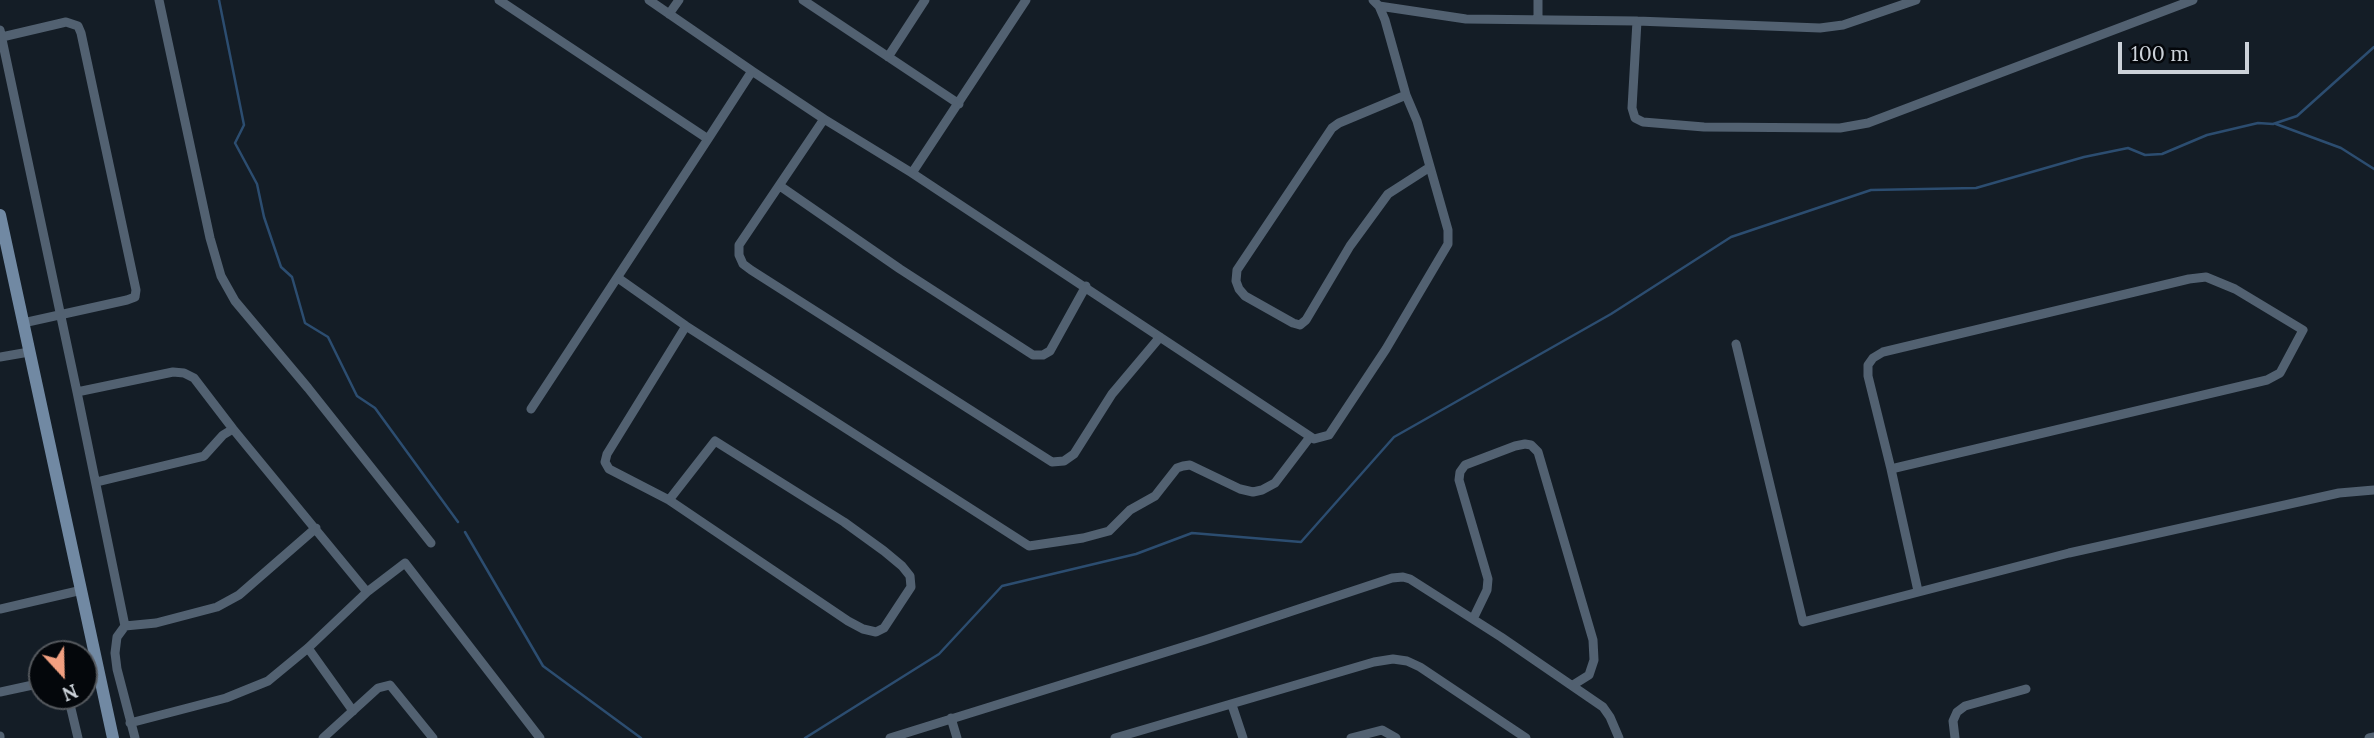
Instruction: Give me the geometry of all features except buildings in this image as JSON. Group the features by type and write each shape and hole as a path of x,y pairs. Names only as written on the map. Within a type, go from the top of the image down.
{"street":[{"path":"159,0 207,225 221,276 235,301 309,388 431,543"},
{"path":"499,0 708,139"},
{"path":"649,0 824,119 1086,286 1310,437 1322,438 1329,435 1386,349 1448,244 1448,230 1417,121 1406,95 1385,20 1376,3"},
{"path":"669,14 678,0"},
{"path":"803,0 959,104"},
{"path":"888,57 926,0"},
{"path":"912,173 1026,0"},
{"path":"1538,0 1538,19"},
{"path":"1376,3 1466,19 1637,20 1820,28 1843,25 1903,2 1916,0"},
{"path":"1637,20 1632,108 1636,118 1643,122 1704,127 1840,128 1868,123 2193,0"},
{"path":"23,323 61,316 135,297 136,290 81,33 78,26 66,22 1,33 61,316 78,392 125,626"},
{"path":"530,409 752,71"},
{"path":"1406,95 1332,128 1237,270 1236,281 1239,289 1245,296 1300,325 1306,320 1350,246 1388,194 1430,167"},
{"path":"824,119 739,245 743,264 751,270 1052,462 1064,461 1074,454 1112,394 1160,337"},
{"path":"780,186 900,269 1033,355 1050,351 1086,286"},
{"path":"0,215 92,640"},
{"path":"1891,470 2267,380 2280,373 2303,330 2235,289 2206,277 1883,352 1873,358 1868,365 1868,376 1918,591"},
{"path":"618,278 687,326 1029,546 1109,531 1130,510 1155,496 1177,468 1183,466 1190,466 1240,489 1253,492 1262,490 1275,483 1310,437"},
{"path":"669,500 715,441 844,522 884,551 910,576 911,587 884,628 876,632 863,629 669,500 617,474 605,462 607,454 687,326"},
{"path":"1736,344 1803,622 2096,547 2339,493 2374,490"},
{"path":"0,357 29,352"},
{"path":"78,392 173,372 194,378 368,592"},
{"path":"96,482 204,456 223,435 233,429"},
{"path":"1473,619 1482,603 1488,579 1459,480 1460,472 1465,465 1515,446 1531,445 1538,452 1593,640 1594,660 1589,675 1573,685"},
{"path":"135,738 115,653 117,637 125,626 188,616 217,607 239,595 316,528"},
{"path":"130,723 226,698 268,681 368,592 405,563 540,738"},
{"path":"890,738 1205,640 1392,578 1410,579 1573,685 1603,707 1611,717 1619,738"},
{"path":"0,609 82,590"},
{"path":"308,648 353,711"},
{"path":"1115,738 1374,662 1393,659 1407,661 1419,667 1526,738"},
{"path":"98,671 113,738"},
{"path":"323,738 378,688 390,685 433,738"},
{"path":"0,692 28,686"},
{"path":"1955,738 1953,721 1957,712 1965,706 2026,689"},
{"path":"1232,705 1243,738"},
{"path":"71,710 78,738"},
{"path":"951,718 957,738"},
{"path":"1351,738 1381,730 1396,738"},
{"path":"2369,738 2374,737"}],"waterway":[{"path":"219,0 244,125 235,143 257,184 264,217 281,267 292,277 305,323 328,337 357,396 375,408 458,522"},
{"path":"805,738 939,654 1002,586 1136,554 1192,533 1301,542 1394,437 1611,314 1731,237 1871,190 1976,188 2084,157 2128,148 2145,155 2162,154 2207,135 2258,123 2273,124 2297,116 2374,47"},
{"path":"2276,124 2341,148 2374,169"},
{"path":"465,532 543,666 641,738"}]}
